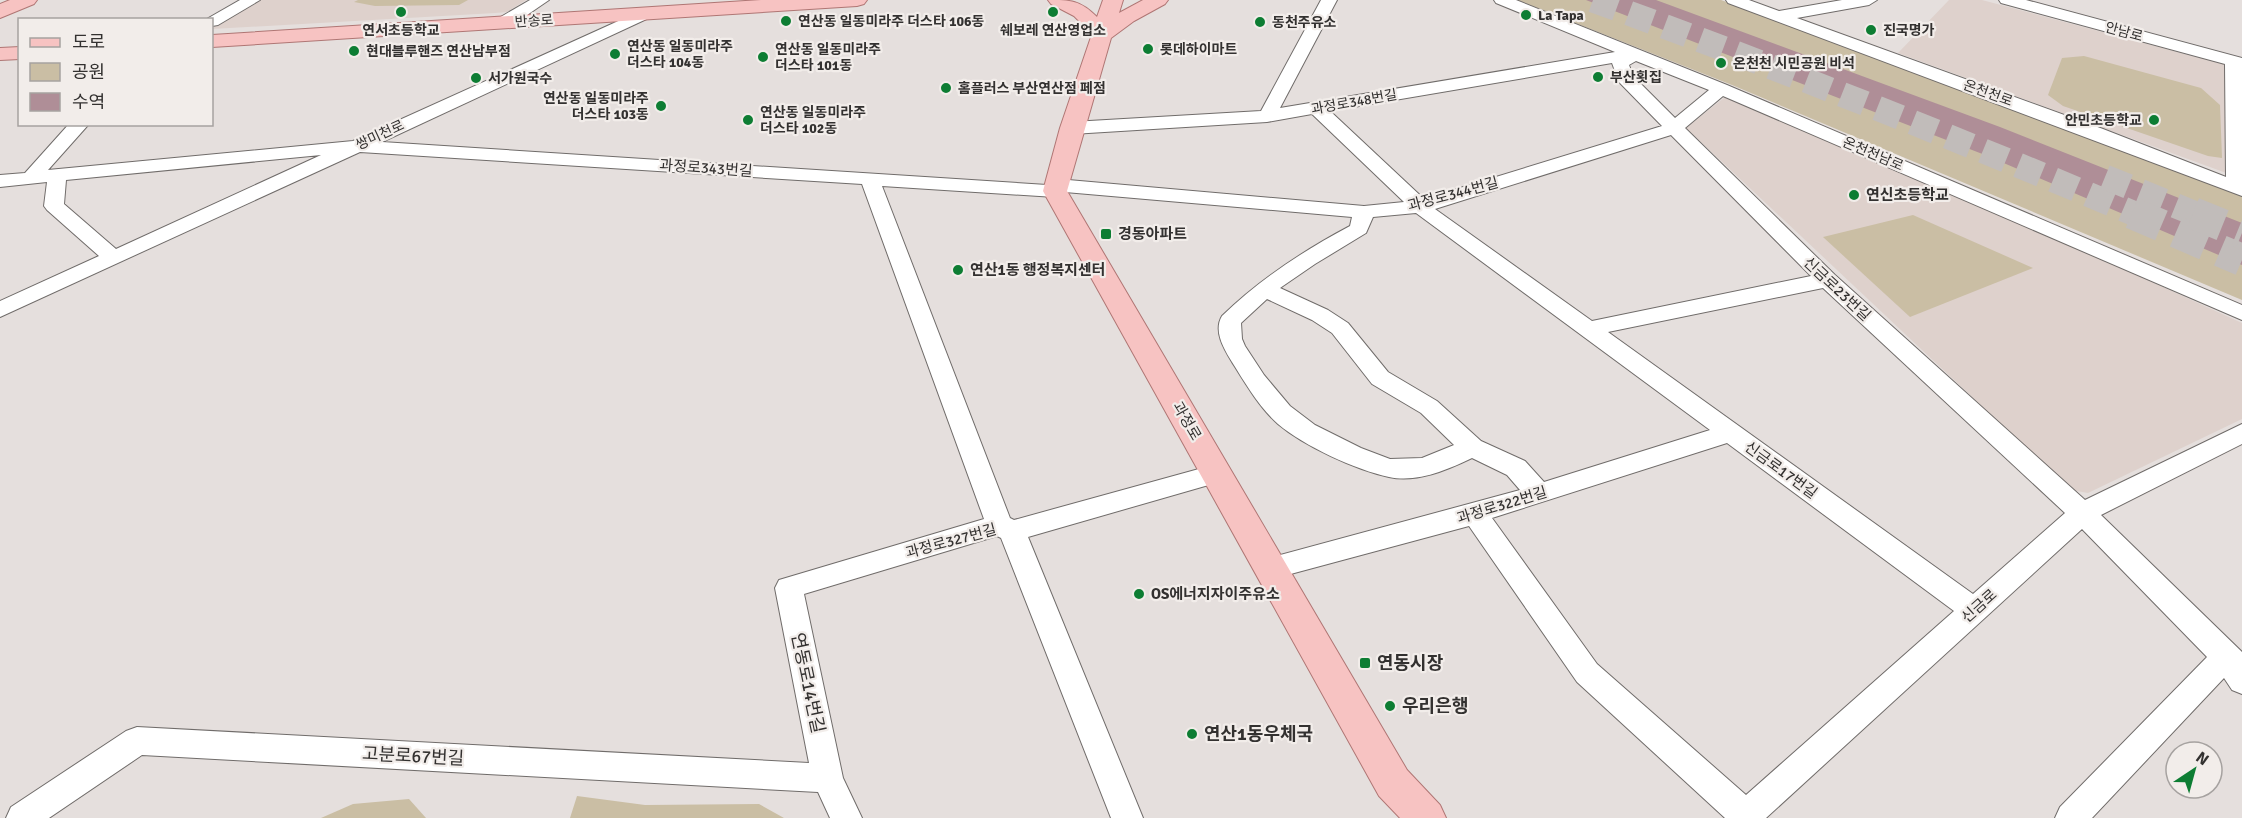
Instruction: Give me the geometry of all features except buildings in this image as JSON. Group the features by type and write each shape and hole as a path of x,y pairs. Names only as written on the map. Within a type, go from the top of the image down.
{"main road":[{"path":"0,12 27,0"},
{"name":"반송로","path":"213,41 857,0"},
{"path":"1058,0 1081,12 1103,34"},
{"path":"1056,188 1072,128 1113,0"},
{"path":"1103,34 1135,12 1158,0"},
{"path":"0,54 18,53"},
{"name":"과정로","path":"1056,188 1393,783 1426,818"}],"street":[{"path":"213,20 252,0"},
{"path":"505,22 541,0"},
{"path":"1267,116 1329,0"},
{"name":"온천천남로","path":"1502,0 1721,89 2242,313"},
{"name":"온천천로","path":"1734,0 2096,133 2239,189"},
{"path":"1778,16 1869,0"},
{"name":"안남로","path":"2007,0 2238,62"},
{"name":"쌍미천로","path":"0,310 647,13"},
{"name":"과정로348번길","path":"1072,128 1267,116 1634,54"},
{"name":"신금로23번길","path":"1634,54 1620,64 1625,78 1674,128 1827,280 2082,513 2237,669"},
{"path":"2238,62 2239,189"},
{"name":"과정로344번길","path":"1056,188 1364,212 1420,207 1674,128 1721,89"},
{"name":"신금로17번길","path":"1317,109 1420,207 1974,610"},
{"path":"31,178 78,126"},
{"path":"0,182 357,146"},
{"name":"과정로343번길","path":"357,146 870,179 1056,188"},
{"path":"57,176 54,206 114,258"},
{"path":"870,179 1005,528 1127,818"},
{"path":"1364,212 1359,229 1300,263 1264,289 1230,321 1231,340 1242,361 1286,417 1328,443 1389,468 1419,468 1442,462 1472,447"},
{"path":"1589,329 1827,280"},
{"path":"1264,289 1320,315 1340,328 1380,378 1430,407 1472,447 1516,468 1539,494"},
{"name":"과정로322번길","path":"1272,568 1475,514 1730,433"},
{"name":"신금로","path":"1745,817 2082,513 2242,433"},
{"name":"과정로327번길","path":"789,588 1005,528 1217,473"},
{"path":"1475,514 1587,673 1745,817"},
{"name":"연동로14번길","path":"789,588 828,778 846,818"},
{"path":"2071,818 2237,669"},
{"name":"고분로67번길","path":"22,818 137,741 828,778"}],"shaded area":[{"name":"연서초등학교","path":"257,0 526,0 507,12 213,29 213,23"},
{"name":"안민초등학교","path":"1949,0 1982,0 2226,65 2229,174 1898,53"},
{"path":"1725,97 2106,261 2242,323 2242,419 2088,493 2071,490 1686,128"}],"green space":[{"path":"358,0 468,0 459,5 375,6 354,2"},
{"path":"1517,0 1721,0 1962,87 2242,196 2242,300 1732,85"},
{"path":"2084,56 2201,88 2220,105 2222,158 2208,156 2063,106 2048,95 2062,58"},
{"path":"1913,215 2033,268 1910,317 1823,237"},
{"path":"577,796 645,805 759,804 784,818 570,818"},
{"path":"409,799 426,818 321,818 353,804"}],"water":[{"path":"1586,0 1656,0 2000,127 2242,223 2242,265 1985,155"}],"tunnel":[{"path":"1593,0 1866,104 2135,214"},
{"path":"2105,177 2196,214"},
{"path":"2132,213 2242,260"},
{"path":"2193,213 2242,233"}],"place":[{"name":"연서초등학교","path":"401,12"},
{"name":"쉐보레 연산영업소","path":"1053,12"},
{"name":"La Tapa","path":"1526,15"},
{"name":"연산동 일동미라주 더스타 106동","path":"786,21"},
{"name":"동천주유소","path":"1260,22"},
{"name":"진국명가","path":"1871,30"},
{"name":"롯데하이마트","path":"1148,49"},
{"name":"현대블루핸즈 연산남부점","path":"354,51"},
{"name":"연산동 일동미라주 더스타 104동","path":"615,54"},
{"name":"연산동 일동미라주 더스타 101동","path":"763,57"},
{"name":"온천천 시민공원 비석","path":"1721,63"},
{"name":"부산횟집","path":"1598,77"},
{"name":"서가원국수","path":"476,78"},
{"name":"홈플러스 부산연산점 페점","path":"946,88"},
{"name":"연산동 일동미라주 더스타 103동","path":"661,106"},
{"name":"연산동 일동미라주 더스타 102동","path":"748,120"},
{"name":"안민초등학교","path":"2154,120"},
{"name":"연신초등학교","path":"1854,195"},
{"name":"경동아파트","path":"1106,234"},
{"name":"연산1동 행정복지센터","path":"958,270"},
{"name":"OS에너지자이주유소","path":"1139,594"},
{"name":"연동시장","path":"1365,663"},
{"name":"우리은행","path":"1390,706"},
{"name":"연산1동우체국","path":"1192,734"}]}
